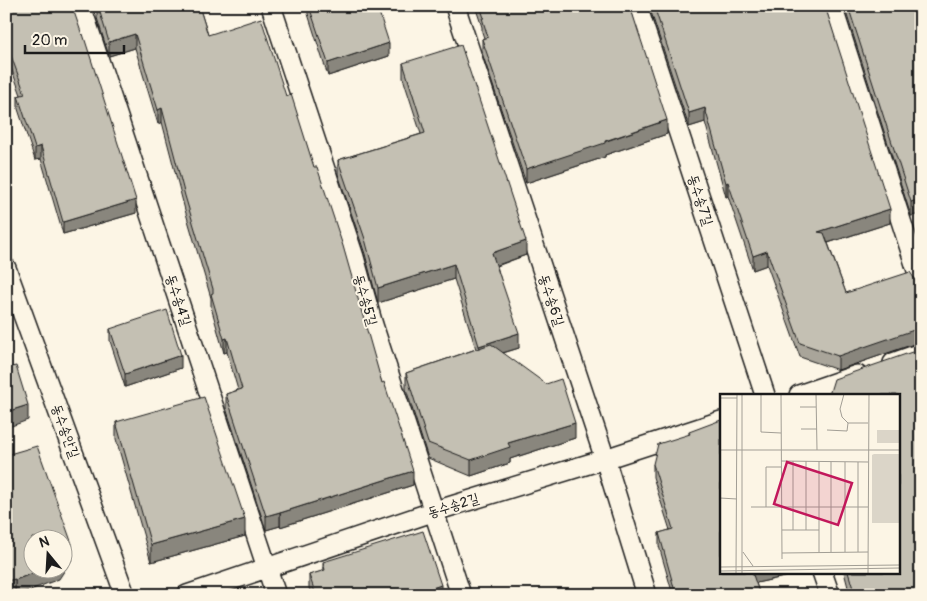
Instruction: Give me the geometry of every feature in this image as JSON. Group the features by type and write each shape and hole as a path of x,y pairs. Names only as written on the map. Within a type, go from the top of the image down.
{"lane":[{"name":"동수송4길","path":"81,6 276,595"},
{"name":"동수송5길","path":"271,6 354,257 373,325 461,595"},
{"name":"동수송6길","path":"455,6 605,459 647,595"},
{"name":"동수송7길","path":"637,6 764,394"},
{"path":"832,6 921,282"},
{"name":"동수송안길","path":"6,268 125,595"},
{"path":"802,394 921,353"},
{"name":"동수송2길","path":"187,595 435,511 720,421"},
{"path":"823,574 830,595"}],"building":[{"path":"15,6 72,6 83,34 136,200 63,222 41,146 35,148 18,96 25,94 6,42 6,9"},
{"path":"98,6 199,6 208,35 261,18 286,96 291,94 314,167 317,167 343,246 382,383 384,382 413,471 266,516 226,394 242,389 227,338 224,339 211,294 213,289 185,196 162,108 158,110 135,34 109,42"},
{"path":"309,6 377,6 389,43 328,63"},
{"path":"480,6 630,6 667,120 526,169 482,39 488,37"},
{"path":"654,6 825,6 890,209 818,232 824,233 846,293 910,272 914,278 921,280 921,310 914,330 838,356 800,343 767,251 753,256 728,182 726,183 705,108 689,113"},
{"path":"848,6 921,6 921,201 920,199 911,202"},
{"path":"461,45 526,241 492,253 519,333 479,346 454,264 378,288 365,239 338,160 425,133 403,63"},
{"path":"167,310 181,355 125,374 110,329"},
{"path":"491,344 546,384 561,379 575,423 508,443 510,447 471,460 428,443 406,373"},
{"path":"912,352 921,356 921,595 855,595 849,574 900,574 900,394 829,394 834,379"},
{"path":"16,366 28,405 6,412 6,368"},
{"path":"204,397 245,519 151,545 116,422"},
{"path":"720,420 720,574 753,574 760,595 676,595 659,533 673,529 653,464 658,444 690,434 689,432"},
{"path":"37,446 66,528 22,528 22,577 6,581 6,455"},
{"path":"423,531 441,585 412,595 316,595 309,575 325,570 323,562"}]}
